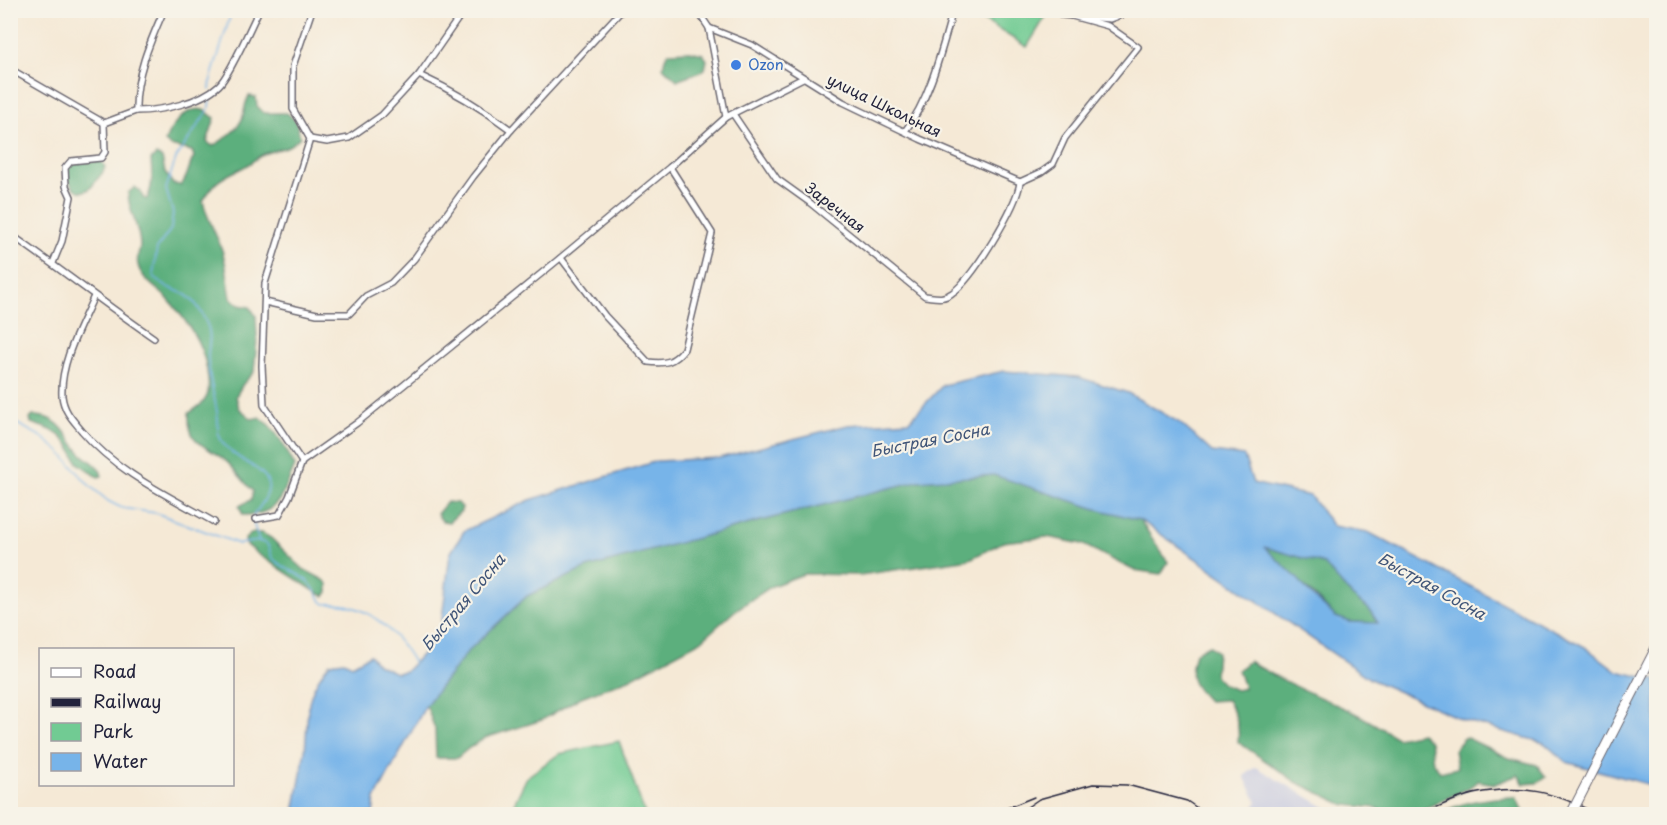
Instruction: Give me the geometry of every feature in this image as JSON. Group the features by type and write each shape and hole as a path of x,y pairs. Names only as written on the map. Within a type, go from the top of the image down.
{"highway":[{"path":"1571,814 1656,648"}],"street":[{"path":"135,111 135,96 148,47 164,10"},
{"path":"104,123 135,111 152,111 180,104 207,93 221,84 259,10"},
{"path":"302,462 264,405 262,366 266,283 310,139 293,109 293,66 312,10"},
{"path":"310,139 327,142 349,138 382,115 419,75 464,10"},
{"path":"265,302 317,314 349,314 366,296 391,283 414,259 473,177 511,130 622,10"},
{"path":"697,10 709,28 726,117"},
{"path":"905,131 915,119 930,83 953,10"},
{"path":"1056,10 1062,15 1110,19 1134,10"},
{"path":"1020,182 1053,164 1065,138 1138,47 1108,26 1072,16"},
{"name":"улица Школьная","path":"709,28 752,45 843,102 1020,182"},
{"path":"10,69 104,123"},
{"path":"419,75 443,85 478,106 511,130"},
{"path":"256,519 279,515 290,497 302,462 357,423 561,258 726,117 803,78"},
{"name":"Заречная","path":"733,114 777,179 809,202 925,296 943,298 954,293 1010,213 1019,192 1020,182"},
{"path":"53,263 62,241 71,197 66,186 65,168 71,161 101,158 105,152 104,123"},
{"path":"561,258 605,316 648,362 664,364 676,360 684,349 712,233 670,167"},
{"path":"10,234 76,279 94,296 154,338"},
{"path":"94,296 65,369 62,385 65,411 113,463 214,522"}],"shaded area":[{"path":"1256,767 1334,814 1250,814 1257,802 1244,776"}],"green space":[{"path":"968,11 1037,11 1046,16 1027,47"},
{"path":"690,51 703,54 707,60 705,69 677,80 663,67 665,58 669,52"},
{"path":"249,96 256,97 257,106 264,113 287,113 296,121 300,137 291,145 262,155 245,167 224,177 203,201 222,250 231,298 239,305 250,307 256,316 257,339 254,372 236,396 239,408 252,419 260,417 266,422 295,466 282,495 272,508 264,512 243,515 239,506 251,500 253,491 227,462 200,444 191,432 189,413 205,401 208,391 205,361 198,341 181,315 140,270 137,260 139,239 128,193 135,187 141,192 143,198 147,199 151,185 151,160 156,155 162,158 165,172 173,184 181,185 194,157 192,151 170,146 165,142 174,125 190,111 197,109 204,111 215,118 207,142 213,146 229,135 240,123"},
{"path":"101,161 105,166 104,171 89,189 77,190 69,181 69,169 72,165"},
{"path":"33,416 50,419 56,423 80,452 99,468 102,476 98,477 78,463 69,445 59,435 31,423 30,419"},
{"path":"994,475 1093,508 1140,520 1168,562 1161,574 1133,570 1082,544 1047,537 1003,542 970,559 860,575 804,574 772,586 737,609 701,641 629,679 581,697 542,720 485,738 457,758 436,758 435,729 426,705 468,651 527,596 586,568 760,521 917,481"},
{"path":"447,502 457,503 462,507 461,511 449,522 442,521 437,514"},
{"path":"252,533 262,533 271,538 303,569 324,580 328,584 328,592 325,596 259,555 246,544 245,539"},
{"path":"1263,546 1324,564 1352,596 1369,609 1378,623 1350,622 1336,617"},
{"path":"1209,645 1217,652 1215,676 1222,684 1236,690 1244,688 1238,670 1249,661 1358,715 1397,738 1421,733 1430,741 1433,762 1440,772 1457,768 1454,750 1465,737 1509,758 1537,765 1546,777 1537,783 1524,784 1518,775 1495,784 1478,781 1467,789 1413,814 1384,814 1378,808 1345,805 1296,782 1238,742 1237,720 1227,700 1208,701 1192,680 1195,653"},
{"path":"619,741 645,814 509,814 527,777 559,754"},
{"path":"1516,797 1524,814 1439,814 1476,801"}],"water":[{"name":"Быстрая Сосна","path":"1004,371 1078,377 1128,393 1180,423 1212,452 1244,456 1253,483 1310,496 1333,526 1368,532 1585,647 1617,671 1656,680 1656,788 1566,762 1544,743 1463,720 1370,679 1140,520 1093,508 994,475 917,481 760,521 586,568 527,596 468,651 426,705 375,799 373,814 294,814 305,750 309,704 321,674 330,663 344,661 352,665 370,655 377,664 396,673 406,671 427,649 441,627 450,554 464,531 530,500 657,461 719,458 848,425 909,421 943,385","holes":["1264,547 1324,564 1352,596 1369,609 1378,623 1350,622 1336,617"]}],"waterway":[{"path":"210,90 211,79 232,10"},
{"path":"210,95 209,109 176,158 166,189 173,213 171,229 157,248 153,275 164,285 191,299 208,326 209,368 218,415 219,435 226,446 265,477 268,486 265,498 254,514 254,525 259,541"},
{"path":"10,420 42,437 60,452 89,485 108,501 122,508 156,513 239,544 259,541 267,544 272,557 308,581 325,604 354,607 378,620 389,629 414,663"}],"railway":[{"path":"1017,814 1039,799 1093,784 1127,785 1187,801 1206,814"},
{"path":"1420,814 1466,796 1507,789 1552,795 1598,814"},
{"path":"992,814 1034,797"}],"place":[{"name":"Ozon","path":"736,65"}]}
